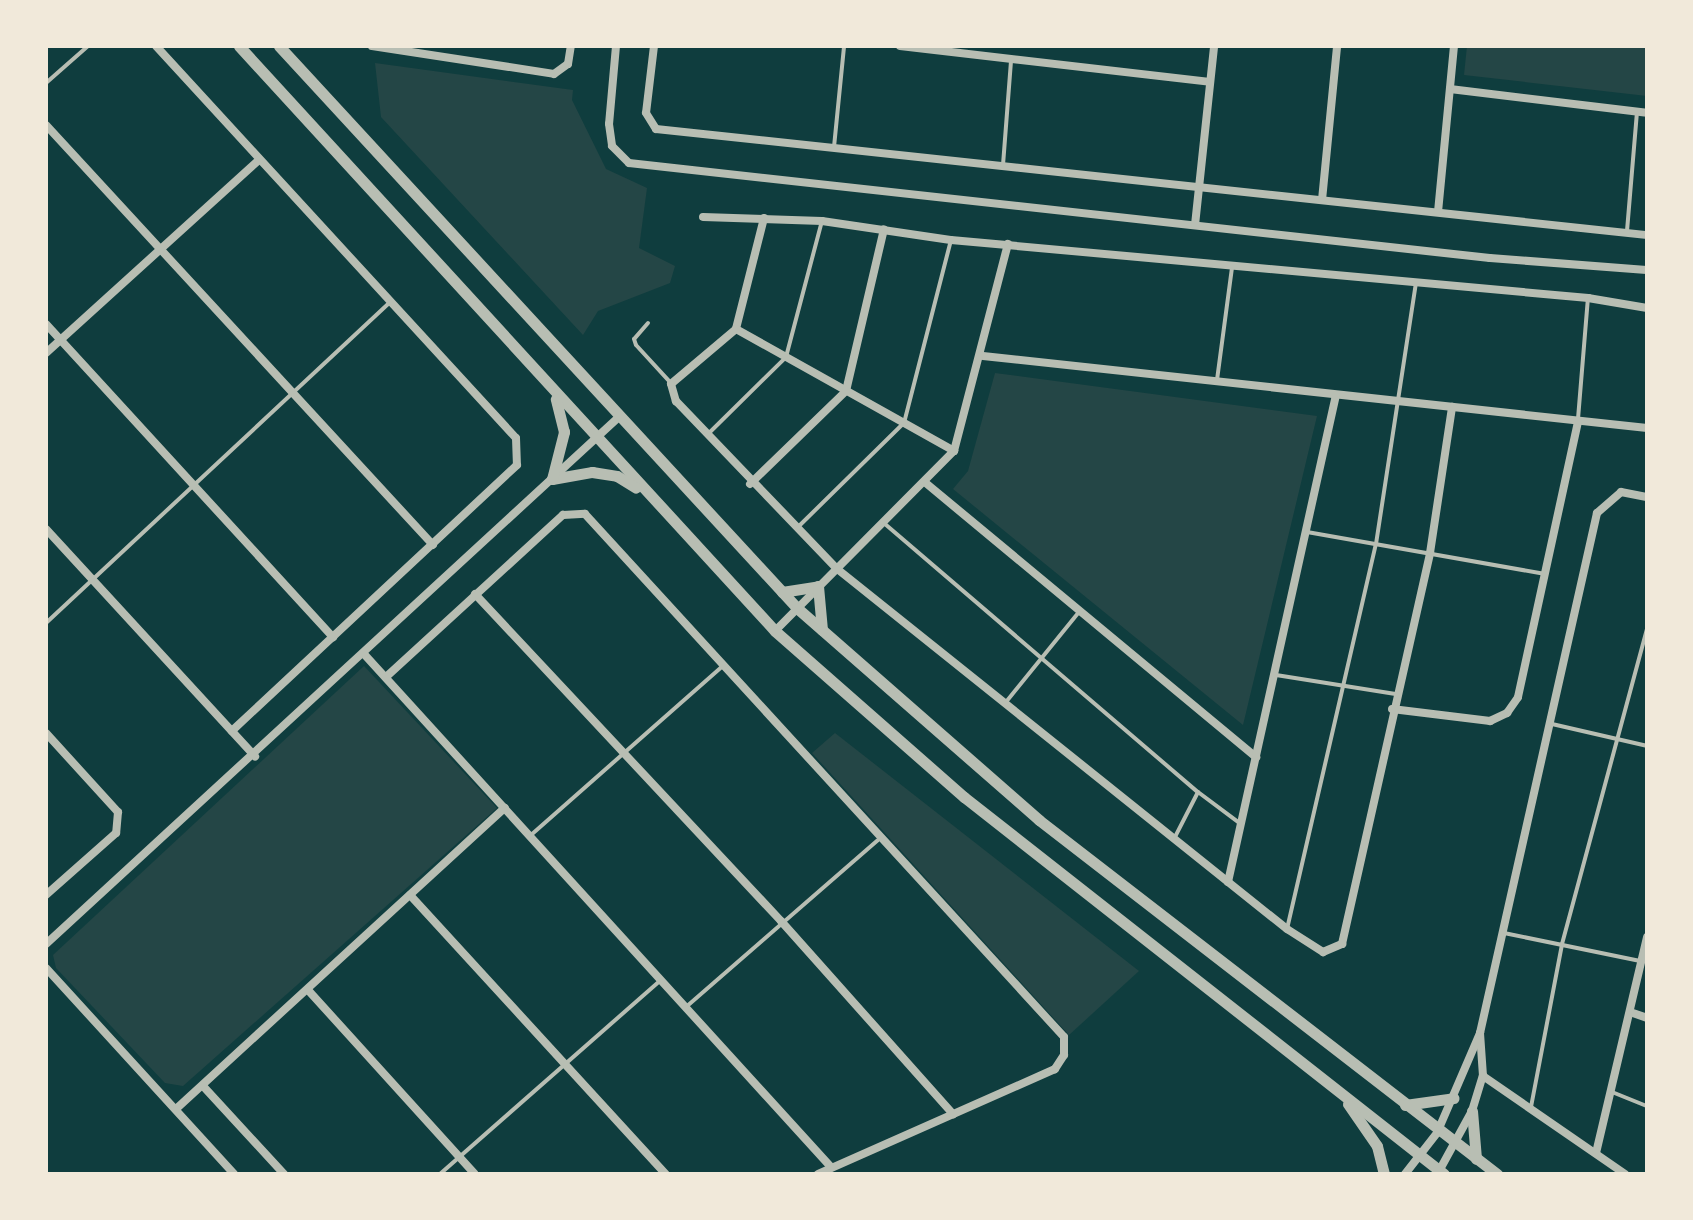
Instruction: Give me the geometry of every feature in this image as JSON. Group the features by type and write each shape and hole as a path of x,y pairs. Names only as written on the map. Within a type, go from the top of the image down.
{"street":[{"path":"156,46 516,438 517,465 232,731"},
{"path":"239,46 775,631 964,797 1342,1096 1420,1154 1440,1173 1457,1145 1483,1076 1480,1033"},
{"path":"279,46 797,608 1039,820 1437,1133 1497,1174"},
{"path":"372,46 554,74 568,64 571,46"},
{"path":"616,46 609,124 612,146 629,163 1195,225 1647,270"},
{"path":"654,46 646,113 656,129 1647,235"},
{"path":"900,46 957,49 1012,59 1210,82"},
{"path":"1195,225 1214,46"},
{"path":"1322,200 1337,46"},
{"path":"1438,212 1454,46"},
{"path":"1450,89 1642,112"},
{"path":"46,125 433,545"},
{"path":"46,353 259,160"},
{"path":"703,217 822,221 951,240 1233,263 1588,298 1647,308"},
{"path":"764,218 736,329 671,384 676,401 750,484 836,568 1287,929 1323,952 1342,944 1392,709 1430,553 1452,407"},
{"path":"750,484 846,391 884,229"},
{"path":"775,631 836,568 927,484 954,451 983,356 1008,244"},
{"path":"46,324 333,637"},
{"path":"736,329 954,451"},
{"path":"983,356 1647,428"},
{"path":"552,479 564,432 553,392"},
{"path":"1228,882 1336,396"},
{"path":"46,944 255,756 619,417"},
{"path":"1392,709 1490,721 1507,713 1518,697 1578,422"},
{"path":"552,479 592,472 617,476 654,499"},
{"path":"927,484 1078,613 1256,757"},
{"path":"1405,1174 1437,1133 1480,1033 1597,513 1621,492 1647,497"},
{"path":"386,677 563,515 585,514 878,840 1064,1037 1064,1055 1055,1069 818,1174"},
{"path":"46,529 255,756"},
{"path":"782,592 818,586"},
{"path":"818,586 822,630"},
{"path":"475,594 781,921 953,1114"},
{"path":"364,654 831,1167"},
{"path":"46,733 118,812 116,833 46,895"},
{"path":"176,1109 505,808"},
{"path":"410,895 666,1174"},
{"path":"1596,1153 1647,937"},
{"path":"46,968 234,1174"},
{"path":"308,990 475,1174"},
{"path":"1630,1012 1647,1018"},
{"path":"1483,1076 1625,1174"},
{"path":"203,1086 284,1174"},
{"path":"1342,1096 1377,1146 1384,1174"},
{"path":"1404,1105 1454,1098"},
{"path":"1472,1111 1476,1159"}],"lane":[{"path":"46,83 88,46"},
{"path":"834,147 844,46"},
{"path":"1003,165 1012,59"},
{"path":"1627,233 1642,112"},
{"path":"705,436 786,357 822,221"},
{"path":"796,529 904,423 951,240"},
{"path":"1217,380 1233,263"},
{"path":"1287,929 1376,544 1416,282"},
{"path":"1578,422 1588,298"},
{"path":"46,623 390,302"},
{"path":"648,323 634,339 636,345 671,384"},
{"path":"884,523 1040,660 1241,824"},
{"path":"1307,532 1547,574"},
{"path":"1004,704 1078,613"},
{"path":"1531,1107 1562,944 1647,628"},
{"path":"531,835 723,666"},
{"path":"1275,674 1396,694"},
{"path":"1550,723 1647,746"},
{"path":"1174,839 1198,792"},
{"path":"686,1007 781,921 878,840"},
{"path":"1504,933 1640,961"},
{"path":"440,1174 661,980"},
{"path":"1612,1092 1647,1106"}],"shaded area":[{"path":"1467,46 1647,46 1647,96 1464,75"},
{"path":"375,63 573,90 572,100 606,169 647,188 639,248 675,266 670,283 598,311 583,335 381,117"},
{"path":"995,373 1317,416 1243,725 953,489 968,471"},
{"path":"364,666 497,808 183,1086 165,1083 56,968 53,955"},
{"path":"835,733 1139,971 1069,1035 812,753"}]}
